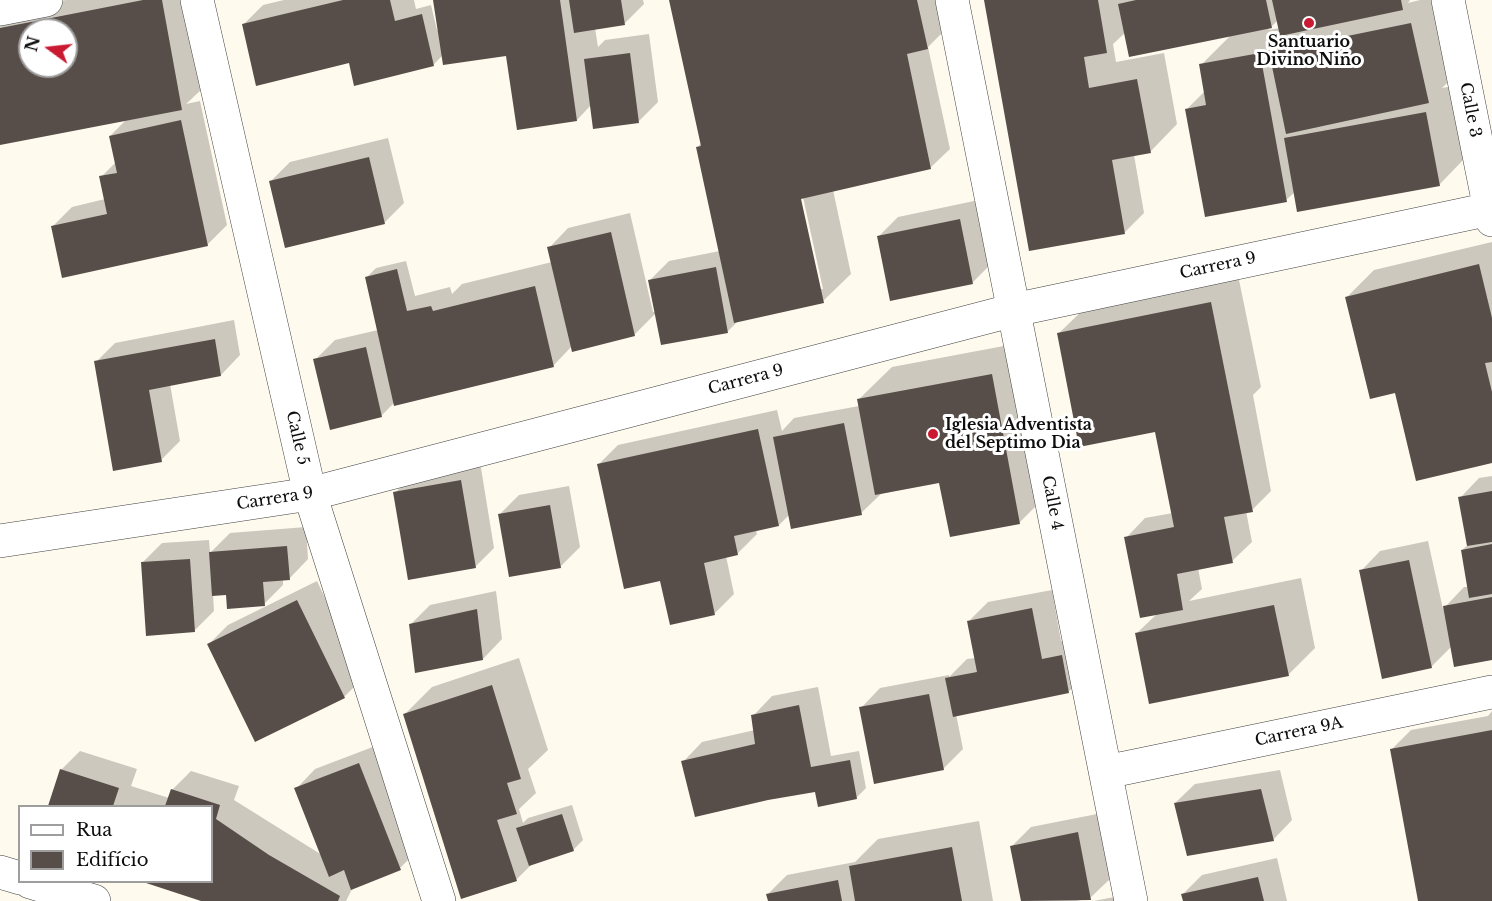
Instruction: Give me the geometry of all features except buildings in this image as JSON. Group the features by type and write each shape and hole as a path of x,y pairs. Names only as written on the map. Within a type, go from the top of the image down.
{"street":[{"path":"0,9 46,0"},
{"name":"Calle 5","path":"197,0 309,494 439,901"},
{"name":"Calle 4","path":"952,0 1131,901"},
{"name":"Calle 3","path":"1448,0 1491,214"},
{"name":"Carrera 9","path":"0,541 309,494 1014,310 1491,214"},
{"name":"Carrera 9A","path":"1106,772 1492,692"},
{"path":"0,872 18,877"},
{"path":"33,883 94,901"}],"place":[{"name":"Santuario Divino Niño","path":"1309,23"},
{"name":"Iglesia Adventista del Septimo Dia","path":"933,434"}]}
